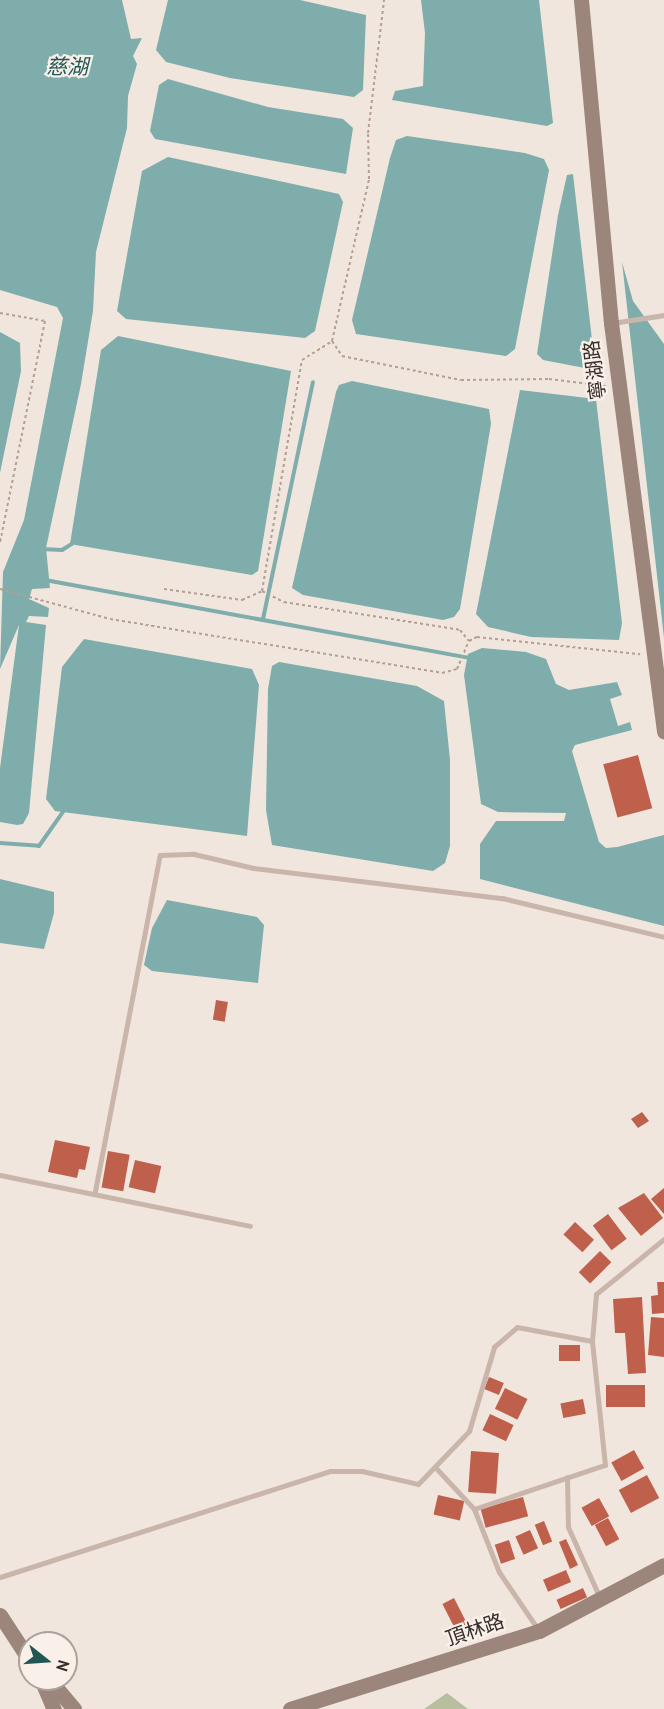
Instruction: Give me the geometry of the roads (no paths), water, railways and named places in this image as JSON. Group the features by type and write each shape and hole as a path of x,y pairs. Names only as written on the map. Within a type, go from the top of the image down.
{"main road":[{"name":"寧湖路","path":"581,0 618,322 619,388 651,655 664,732"},
{"name":"頂林路","path":"290,1709 539,1630 601,1600 664,1565"},
{"path":"0,1615 18,1642"},
{"path":"46,1691 54,1709"},
{"path":"59,1691 74,1709"}],"lane":[{"path":"618,322 664,315"},
{"path":"95,1191 160,855 195,854 272,870 502,898 664,937"},
{"path":"0,1175 95,1191 250,1226"},
{"path":"474,1509 605,1465 592,1341 596,1294 664,1239"},
{"path":"0,1578 330,1471 362,1471 418,1484 469,1431 494,1347 517,1327 592,1341"},
{"path":"435,1467 474,1509 499,1572 539,1630"},
{"path":"567,1477 568,1527 601,1600"}],"water":[{"name":"慈湖","path":"0,0 122,0 131,39 142,38 133,56 137,64 128,96 127,128 96,252 93,311 81,384 46,548 50,588 32,589 29,599 49,608 48,617 29,616 26,622 46,625 29,813 23,824 17,825 0,822 0,768 19,625 0,669 3,572 24,520 63,318 57,307 0,290"},
{"path":"168,0 300,0 366,15 363,90 354,97 230,78 166,62 156,50"},
{"path":"421,0 539,0 553,123 547,126 392,100 395,91 423,86 425,33"},
{"path":"168,79 268,107 343,119 353,128 346,174 155,139 150,131 159,85"},
{"path":"407,136 525,153 544,159 549,170 515,349 506,356 356,334 352,320 390,158 396,140"},
{"path":"168,157 339,194 343,202 315,331 305,338 126,319 117,311 142,171"},
{"path":"573,174 595,366 590,369 543,360 537,354 558,215 567,175"},
{"path":"622,262 633,301 664,344 664,638"},
{"path":"0,332 20,343 21,371 0,473"},
{"path":"118,336 291,371 258,571 252,575 70,544 101,350"},
{"path":"352,381 489,409 491,424 460,609 454,617 443,620 303,595 292,588 336,392 339,385"},
{"path":"520,390 596,399 622,623 619,640 531,637 488,627 476,614"},
{"path":"84,639 252,669 259,685 247,836 55,811 46,799 62,667"},
{"path":"482,648 526,652 546,659 556,684 569,690 617,682 622,695 610,699 618,726 630,722 632,730 575,745 572,751 599,842 606,848 617,847 664,835 664,926 480,879 480,844 496,821 564,821 566,813 498,812 481,804 464,675 468,654"},
{"path":"279,662 417,686 444,701 450,760 450,846 445,863 433,871 272,845 266,810 268,689 272,666"},
{"path":"0,879 54,892 54,913 44,949 0,943"},
{"path":"167,900 257,917 264,925 258,983 152,971 144,965 152,928"}],"waterway":[{"path":"263,619 313,382"},
{"path":"41,549 62,550 73,543"},
{"path":"45,580 472,658"},
{"path":"0,843 39,846 65,809"}]}
